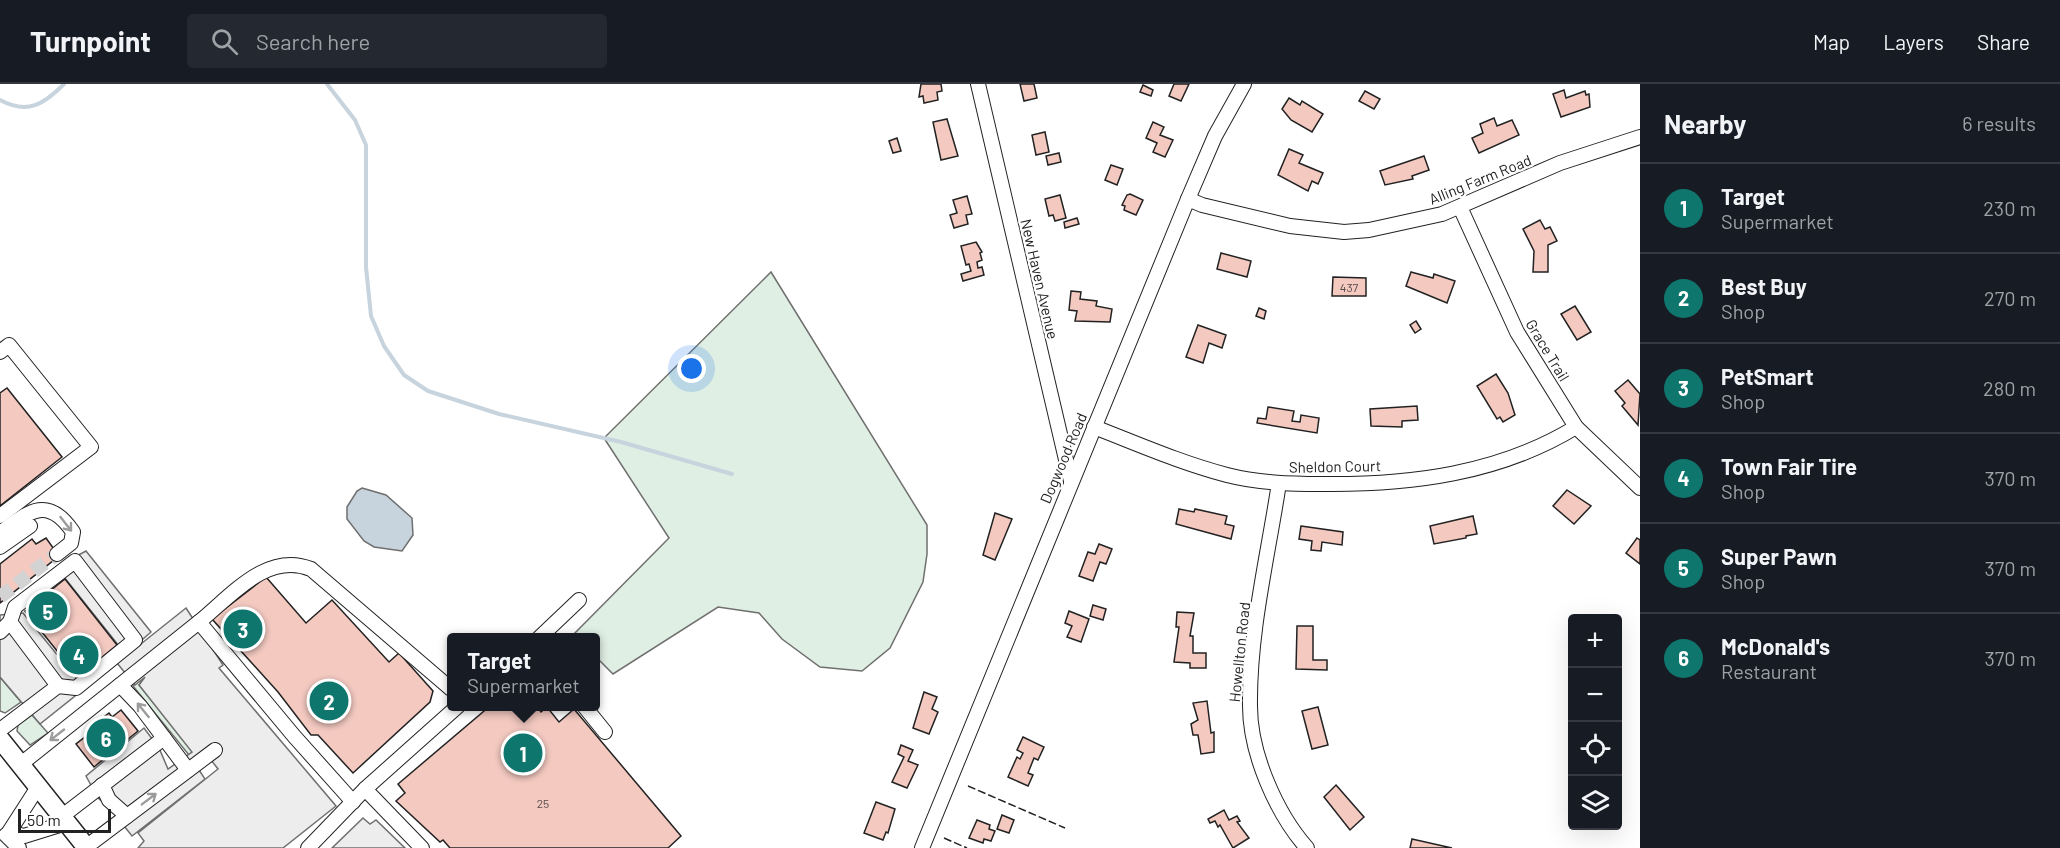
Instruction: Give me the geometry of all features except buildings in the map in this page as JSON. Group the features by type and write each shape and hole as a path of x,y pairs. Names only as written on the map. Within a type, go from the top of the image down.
{"main road":[{"path":"0,739 86,847"}],"street":[{"name":"New Haven Avenue","path":"978,84 1071,481"},
{"name":"Dogwood Road","path":"922,848 1188,199 1215,136 1244,84"},
{"name":"Alling Farm Road","path":"1188,199 1254,218 1320,230 1344,231 1395,226 1460,207 1560,163 1640,137"},
{"name":"Grace Trail","path":"1460,207 1516,332 1576,427 1640,488"},
{"path":"0,352 9,345 91,447 0,516"},
{"name":"Sheldon Court","path":"1094,427 1167,456 1228,475 1279,483 1361,484 1431,479 1503,461 1576,427"},
{"name":"Howellton Road","path":"1279,483 1255,636 1250,707 1256,746 1267,778 1281,808 1307,848"},
{"path":"0,533 33,510 52,510 64,518 73,532 71,543 57,554"},
{"path":"0,547 30,526"},
{"path":"75,561 135,640 76,688 58,686 5,627 15,608 75,561"},
{"path":"21,764 262,571 286,564 311,569 447,686"},
{"path":"544,633 579,600"},
{"path":"199,622 294,736 353,802"},
{"path":"120,685 140,706 188,770"},
{"path":"0,730 58,686"},
{"path":"308,848 365,789 452,711"},
{"path":"588,711 604,732"},
{"path":"5,835 24,836 64,820 102,785 164,738"},
{"path":"86,847 215,750"},
{"path":"102,785 109,800 127,816"},
{"path":"5,835 38,787"},
{"path":"365,789 422,848"},
{"path":"5,835 19,848"}],"green space":[{"path":"771,272 927,525 927,554 923,582 890,648 862,671 820,667 782,639 759,613 718,607 613,674 600,661 600,633 575,633 669,538 604,438"},
{"path":"0,677 21,702 5,713 0,711"},
{"path":"145,677 139,685 193,752 189,755 133,686"},
{"path":"32,715 48,733 30,745 17,731 18,725"}],"shaded area":[{"path":"362,488 386,495 412,518 413,535 402,551 374,547 364,541 347,519 347,507 357,491"},
{"path":"86,551 151,632 135,646 119,646 56,567"},
{"path":"186,608 223,665 219,668 336,806 283,848 138,848 144,841 138,833 218,769 211,760 197,767 205,779 132,836 109,807 98,798 86,776 144,728 159,748 168,769 192,752 139,685 145,677 135,685 117,663"},
{"path":"23,613 77,679 75,696 40,724 0,677 0,615"},
{"path":"363,818 370,824 376,820 405,848 332,848"}],"waterway":[{"path":"0,100 19,107 27,107 42,102 64,84"},
{"path":"327,84 355,120 366,145 366,267 371,316 384,346 404,375 428,391 499,414 621,442 732,474"}],"tunnel":[{"path":"0,597 57,554"}],"fence":[{"path":"968,786 1065,828"},
{"path":"944,838 967,848"}],"place":[{"name":"Super Pawn","path":"48,611"},
{"name":"PetSmart","path":"243,629"},
{"name":"Town Fair Tire","path":"79,655"},
{"name":"Best Buy","path":"329,701"},
{"name":"McDonald's","path":"106,738"},
{"name":"Target","path":"523,753"}]}
